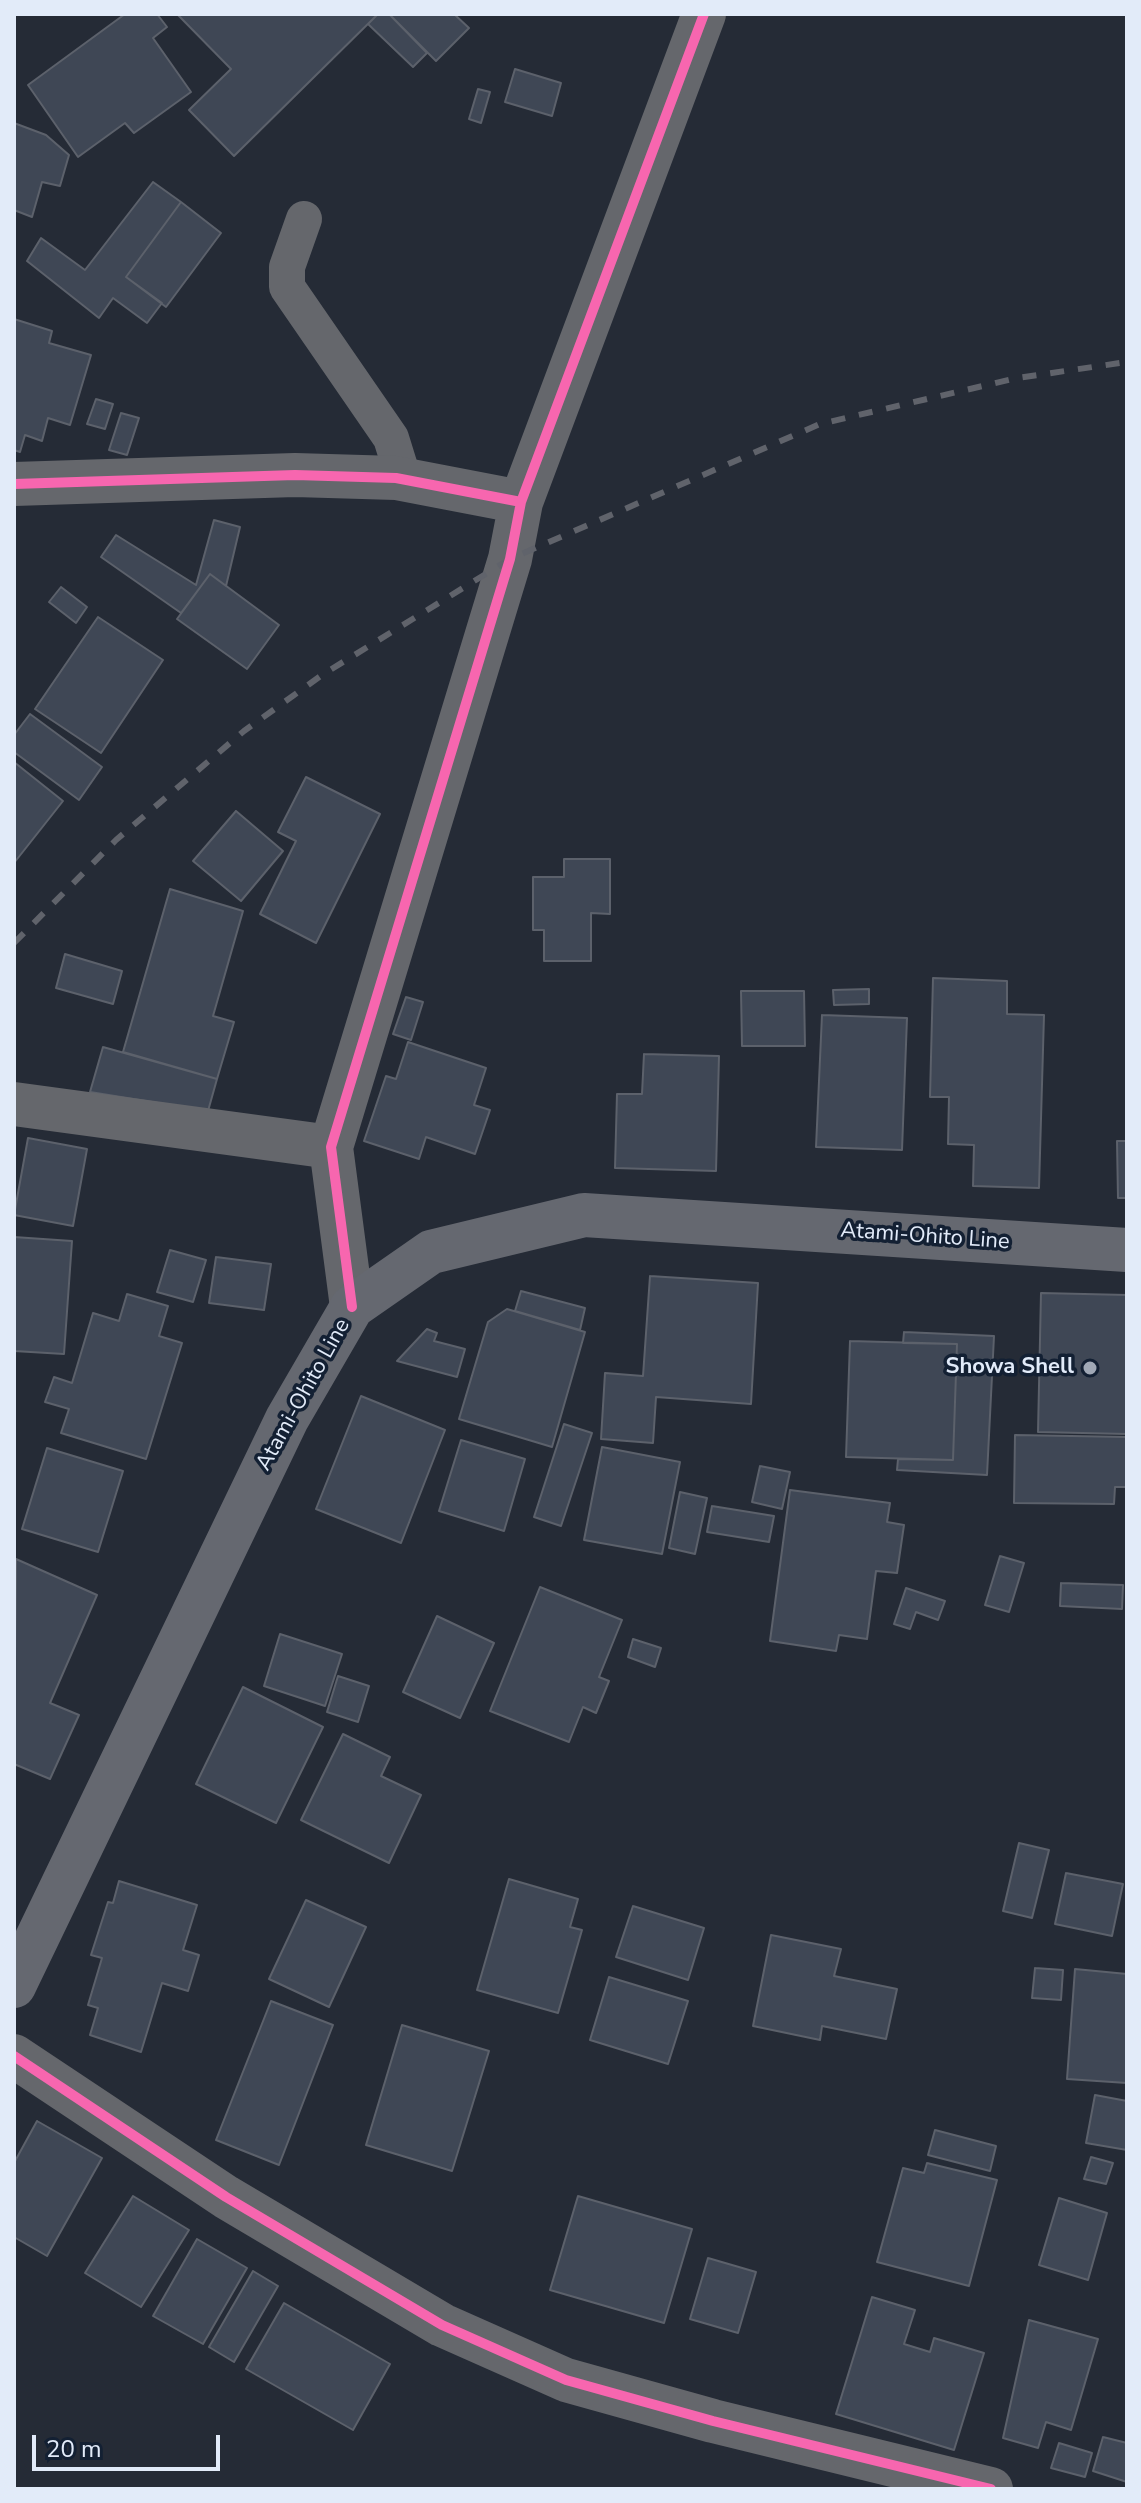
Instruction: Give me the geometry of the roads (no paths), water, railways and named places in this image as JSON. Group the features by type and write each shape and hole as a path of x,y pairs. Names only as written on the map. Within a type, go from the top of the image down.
{"main road":[{"name":"Atami-Ohito Line","path":"14,1986 287,1419 352,1307 431,1252 584,1215 1127,1250"}],"street":[{"path":"352,1307 331,1147 510,559 521,502 704,14"},
{"path":"14,484 295,475 404,480 521,502"},
{"path":"14,1104 331,1147"},
{"path":"14,2056 226,2197 456,2332 566,2380 713,2421 991,2489"}],"lane":[{"path":"304,219 287,267 287,287 391,438 404,480"}],"railway":[{"path":"14,943 116,840 244,731 322,675 510,559 820,424 1017,378 1127,362"}],"place":[{"name":"Showa Shell","path":"1090,1368"}]}
